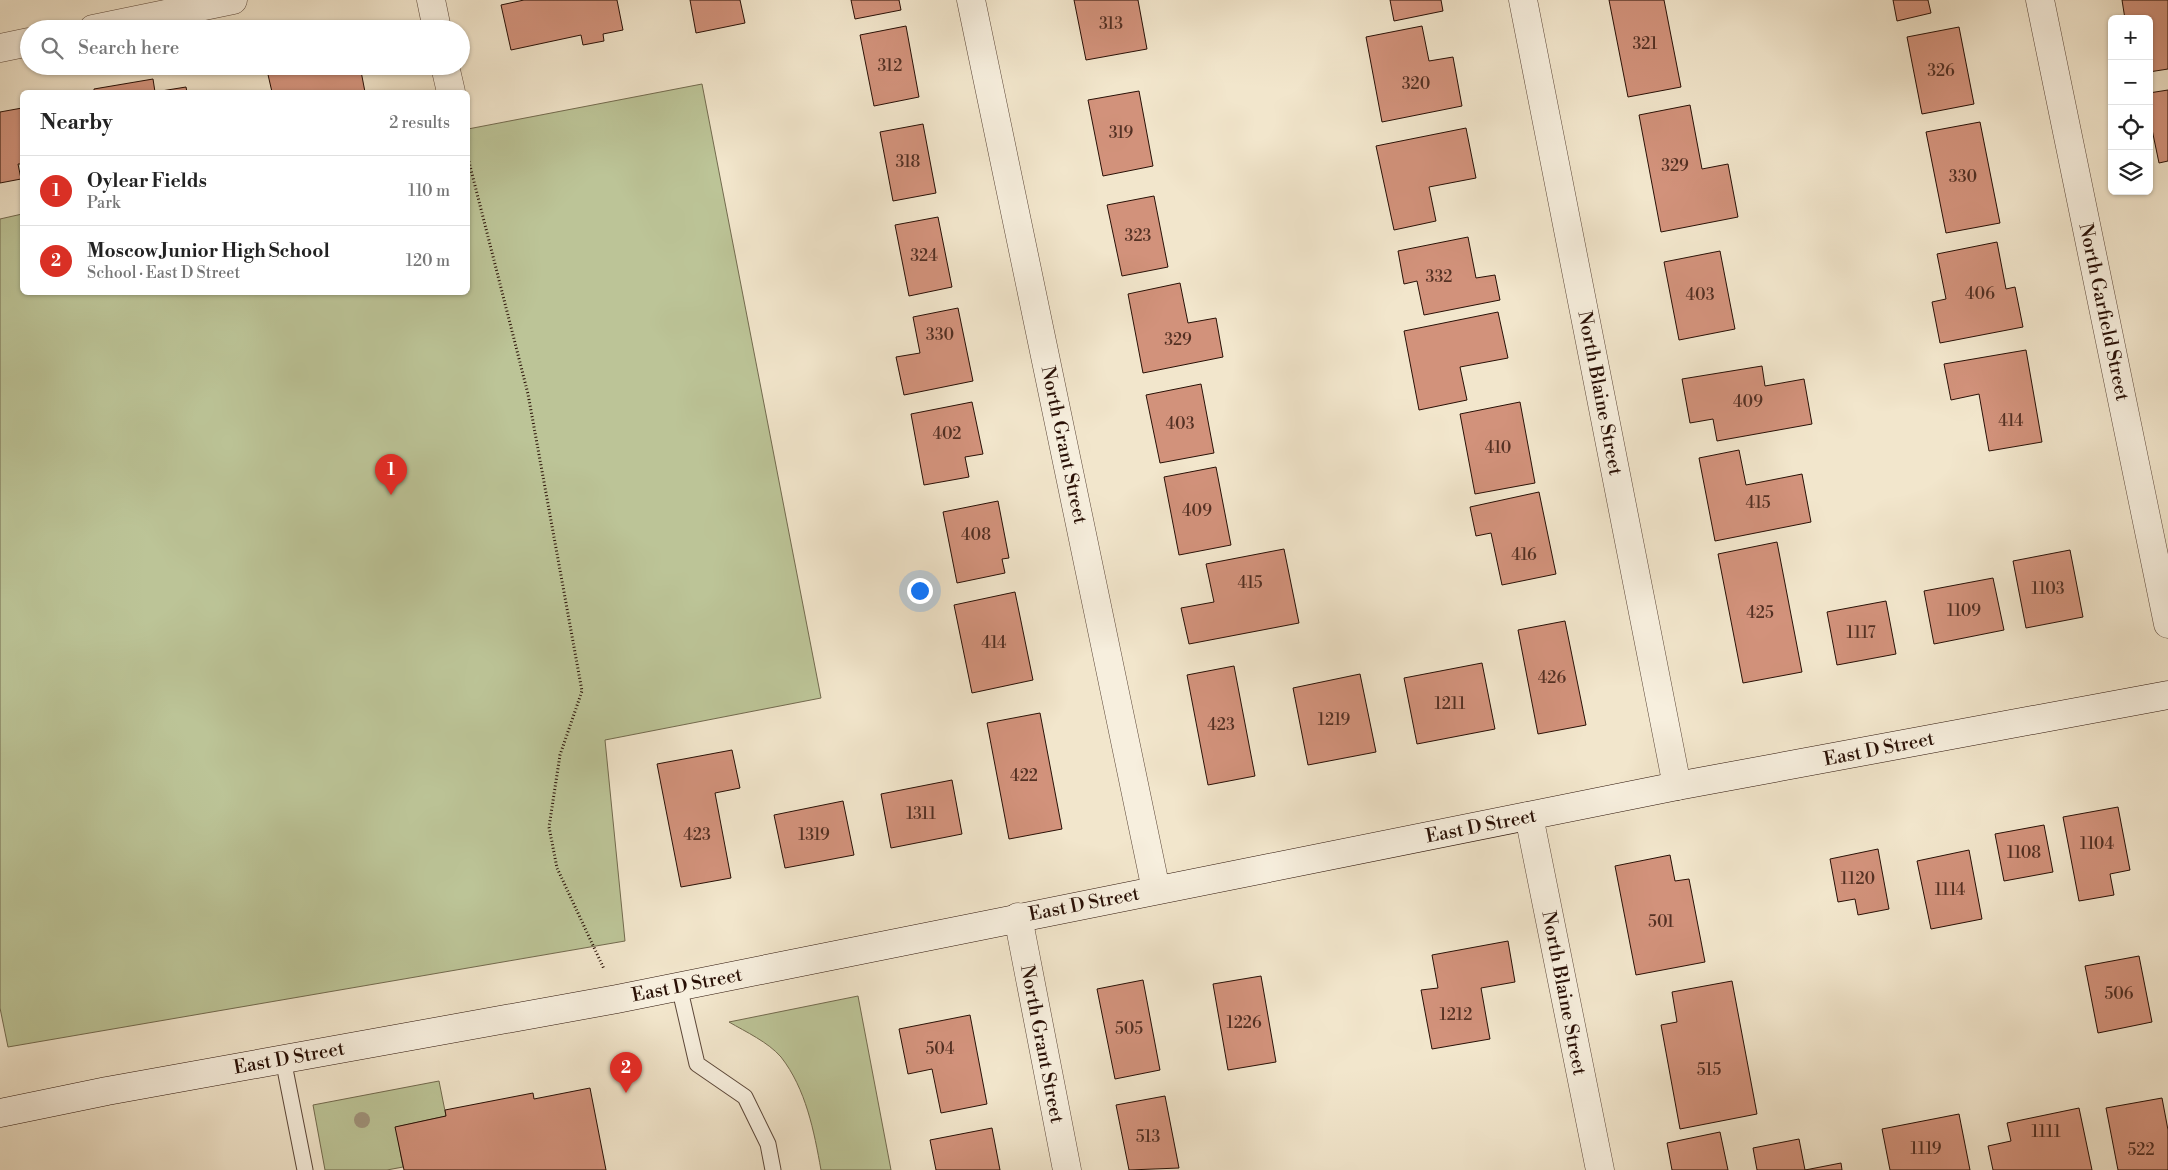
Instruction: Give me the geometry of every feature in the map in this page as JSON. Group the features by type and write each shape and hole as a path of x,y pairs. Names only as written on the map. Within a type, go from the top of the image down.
{"street":[{"path":"136,20 233,0"},
{"path":"431,0 435,20"},
{"name":"North Grant Street","path":"971,0 1156,890"},
{"name":"North Blaine Street","path":"1523,0 1677,786"},
{"name":"North Garfield Street","path":"2040,0 2168,624"},
{"path":"0,48 20,44"},
{"path":"447,75 451,90"},
{"name":"East D Street","path":"0,1113 283,1059 617,999 1677,786 2168,696"},
{"name":"North Blaine Street","path":"1529,816 1600,1170"},
{"name":"North Grant Street","path":"1018,917 1067,1170"}],"lane":[{"path":"679,986 697,1064 745,1097 768,1144 773,1170"},
{"path":"283,1059 305,1170"}],"path":[{"path":"470,166 528,394 582,691 560,755 549,827 557,868 617,999"}],"green space":[{"path":"702,84 821,698 605,740 625,941 8,1047 0,1008 0,219 20,214 20,295 470,295 470,129"},
{"path":"858,996 891,1170 821,1170 808,1111 790,1069 770,1047 729,1022"},
{"path":"439,1081 446,1116 396,1127 403,1167 387,1170 325,1170 313,1105"}],"building":[{"path":"524,0 617,0 623,30 603,34 604,41 583,45 581,35 511,50 501,5"},
{"path":"690,0 740,0 745,23 696,33"},
{"path":"851,0 899,0 901,10 855,19"},
{"path":"1074,0 1138,0 1147,49 1086,60"},
{"path":"1390,0 1441,0 1443,11 1394,21"},
{"path":"1609,0 1664,0 1681,87 1628,97"},
{"path":"1893,0 1928,0 1931,13 1897,21"},
{"path":"2122,0 2168,0 2168,69 2153,71 2153,15 2124,15"},
{"path":"906,26 919,97 874,106 860,35"},
{"path":"1422,26 1429,61 1453,57 1462,106 1382,122 1366,37"},
{"path":"1959,27 1974,104 1922,114 1907,37"},
{"path":"268,75 362,75 365,90 272,90"},
{"path":"153,79 155,90 94,90"},
{"path":"186,87 187,90 167,90"},
{"path":"2168,90 2168,161 2159,163 2153,134 2153,92"},
{"path":"1139,91 1153,166 1103,176 1088,100"},
{"path":"1690,105 1702,169 1728,164 1738,217 1661,232 1639,115"},
{"path":"20,108 20,164 18,164 20,179 0,183 0,112"},
{"path":"1980,122 2000,223 1946,233 1926,132"},
{"path":"923,124 936,193 893,201 880,132"},
{"path":"1466,128 1476,178 1429,187 1436,221 1394,230 1376,146"},
{"path":"1154,196 1168,267 1122,276 1107,205"},
{"path":"938,217 952,287 909,296 895,225"},
{"path":"1468,237 1476,278 1495,275 1500,300 1424,315 1417,281 1404,284 1398,251"},
{"path":"1997,242 2006,289 2015,287 2023,327 1940,343 1932,302 1946,299 1937,254"},
{"path":"1720,251 1735,329 1679,340 1664,262"},
{"path":"1180,283 1188,323 1216,318 1223,357 1143,373 1128,294"},
{"path":"958,308 973,381 904,395 896,357 920,353 913,317"},
{"path":"1498,312 1508,358 1460,367 1467,400 1419,410 1404,331"},
{"path":"2026,350 2042,442 1989,451 1979,394 1951,400 1944,364"},
{"path":"1762,366 1765,386 1804,379 1812,424 1717,441 1713,419 1690,423 1682,379"},
{"path":"1201,384 1214,453 1160,463 1146,395"},
{"path":"972,402 983,454 965,457 969,477 924,485 911,414"},
{"path":"1520,402 1535,483 1475,494 1460,414"},
{"path":"1739,450 1746,485 1802,474 1811,522 1715,541 1699,458"},
{"path":"1216,467 1231,545 1179,555 1164,477"},
{"path":"1539,492 1556,574 1502,585 1491,533 1476,536 1470,507"},
{"path":"998,501 1009,558 1002,559 1005,573 957,583 943,512"},
{"path":"1777,542 1802,672 1743,683 1718,554"},
{"path":"1284,549 1299,623 1189,644 1181,608 1214,602 1206,564"},
{"path":"2070,550 2083,617 2026,628 2013,561"},
{"path":"1993,578 2004,630 1934,644 1924,591"},
{"path":"1015,592 1033,680 972,693 954,605"},
{"path":"1886,601 1896,654 1837,665 1827,612"},
{"path":"1565,621 1586,725 1538,734 1518,630"},
{"path":"1482,663 1495,729 1417,744 1404,678"},
{"path":"1234,666 1255,776 1208,785 1187,675"},
{"path":"1360,674 1376,752 1308,765 1293,688"},
{"path":"1040,713 1062,829 1009,839 987,723"},
{"path":"732,750 740,788 715,793 731,878 681,887 657,764"},
{"path":"952,780 962,834 891,848 881,794"},
{"path":"843,801 854,855 785,868 774,815"},
{"path":"2118,807 2130,870 2110,874 2114,895 2079,901 2063,817"},
{"path":"2044,825 2053,872 2004,881 1995,834"},
{"path":"1878,849 1889,909 1858,915 1855,899 1838,902 1830,859"},
{"path":"1969,850 1982,919 1931,929 1917,861"},
{"path":"1670,855 1675,881 1689,879 1705,962 1636,975 1615,866"},
{"path":"1508,941 1515,982 1481,988 1490,1039 1432,1049 1421,990 1438,988 1432,955"},
{"path":"2139,956 2152,1022 2098,1033 2085,966"},
{"path":"1261,976 1276,1062 1228,1070 1213,984"},
{"path":"1143,980 1160,1070 1115,1079 1097,989"},
{"path":"1732,981 1757,1114 1680,1129 1661,1025 1677,1022 1672,992"},
{"path":"970,1015 987,1104 941,1113 932,1069 908,1074 899,1029"},
{"path":"590,1088 606,1170 404,1170 395,1127 446,1116 445,1110 533,1093 534,1099"},
{"path":"1165,1096 1179,1168 1129,1170 1116,1105"},
{"path":"2162,1098 2168,1130 2168,1170 2118,1170 2106,1108"},
{"path":"2079,1108 2092,1170 1993,1170 1988,1146 2011,1141 2007,1123"},
{"path":"1959,1114 1970,1170 1890,1170 1882,1129"},
{"path":"992,1128 1000,1170 936,1170 930,1140"},
{"path":"1720,1132 1728,1170 1672,1170 1667,1143"},
{"path":"1799,1139 1805,1170 1757,1170 1753,1148"},
{"path":"1841,1163 1842,1170 1805,1170"}],"place":[{"name":"Oylear Fields","path":"391,495"},
{"name":"Moscow Junior High School","path":"626,1093"}]}
